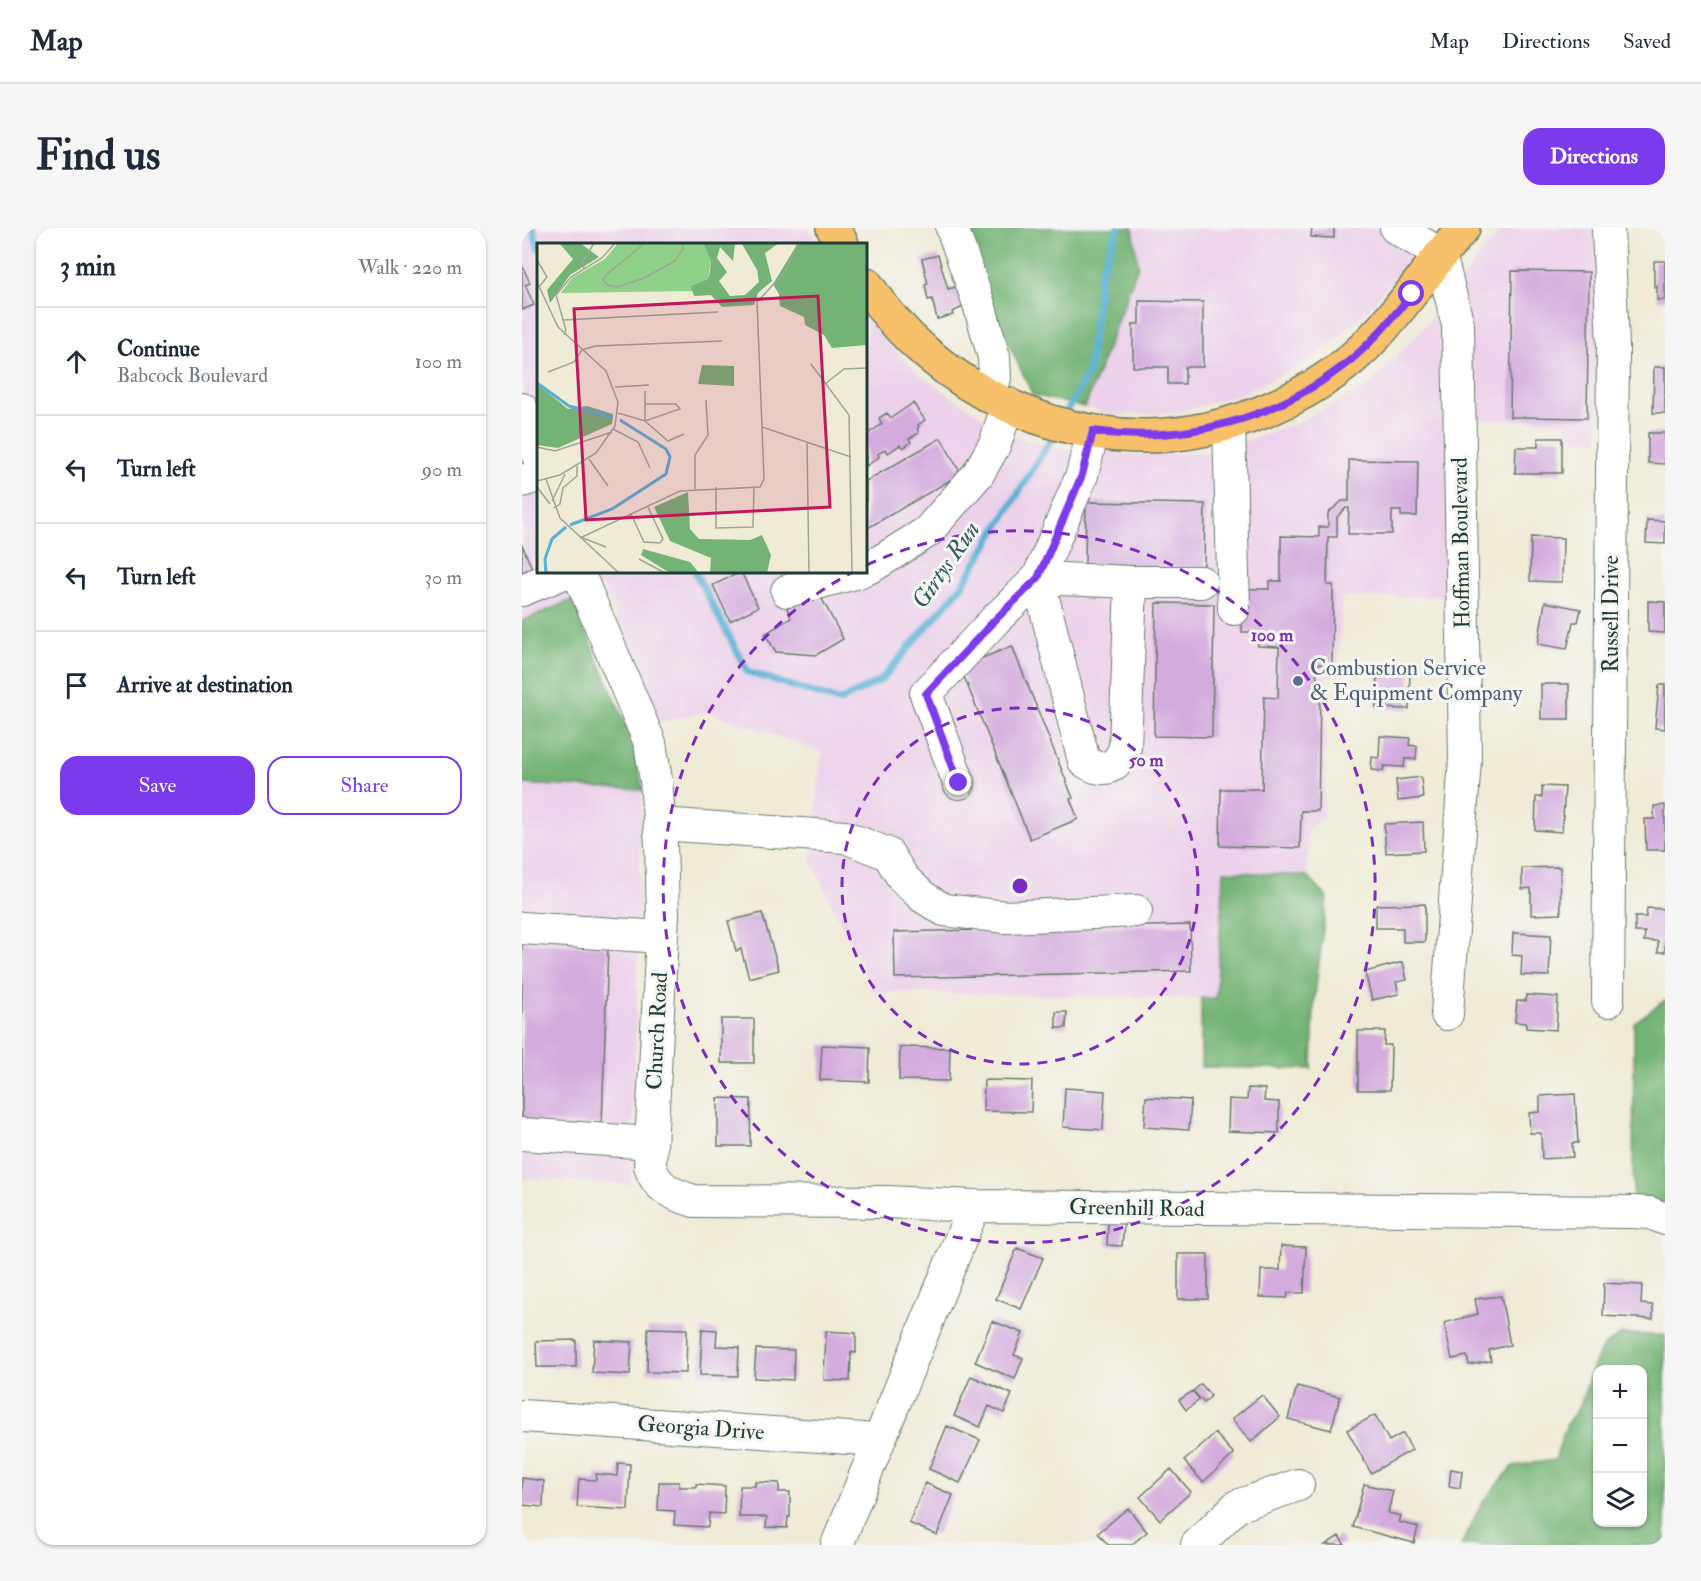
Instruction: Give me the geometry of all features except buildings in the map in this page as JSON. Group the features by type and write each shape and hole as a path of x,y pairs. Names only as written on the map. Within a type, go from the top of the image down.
{"main road":[{"path":"833,228 841,243"},
{"path":"867,286 878,304 930,358 952,375 1006,403 1085,430 1150,436 1191,432 1230,423 1282,403 1322,381 1353,358 1378,335 1440,254 1463,228"}],"street":[{"path":"867,568 927,532 978,474 994,444 1006,403 995,378 994,357 979,304 952,228"},
{"path":"1396,228 1440,254"},
{"name":"Russell Drive","path":"1608,228 1613,347 1608,1001"},
{"name":"Hoffman Boulevard","path":"1440,254 1458,325 1465,759 1447,1014"},
{"path":"522,409 537,452"},
{"path":"1230,423 1234,609"},
{"path":"959,783 926,694 1038,578 1082,475 1085,430"},
{"path":"522,481 537,476"},
{"path":"522,590 564,573"},
{"name":"Church Road","path":"578,573 650,743 656,780 663,915 650,1166 653,1176 660,1185 677,1195 694,1201 887,1202 974,1206"},
{"path":"787,591 855,573"},
{"path":"1038,578 1084,760 1095,768 1108,768 1119,761 1125,748 1131,582"},
{"path":"1038,578 1201,582"},
{"path":"660,824 844,837 888,854 903,879 923,897 944,910 1006,917 1136,911"},
{"path":"522,928 662,938"},
{"path":"522,1134 651,1143"},
{"path":"837,1545 974,1206"},
{"name":"Greenhill Road","path":"974,1206 1633,1212 1650,1213 1665,1219"},
{"name":"Georgia Drive","path":"522,1416 879,1440"},
{"path":"1197,1545 1237,1506 1298,1485"}],"shaded area":[{"path":"522,228 810,228 819,243 537,243 537,573 867,573 867,316 883,337 919,374 1009,435 1065,450 1138,456 1214,451 1295,424 1369,386 1421,330 1502,228 1594,228 1599,440 1566,438 1566,422 1460,419 1449,597 1342,597 1338,671 1326,671 1324,816 1308,829 1307,876 1224,871 1216,999 874,992 811,861 822,752 708,712 660,722 603,586 522,621"},
{"path":"1133,228 1435,228 1367,312 1312,360 1241,394 1177,413 1113,415 1085,407 1138,267"},
{"path":"522,784 643,790 631,1184 522,1179"}],"green space":[{"path":"961,228 1133,228 1138,266 1085,407 1033,395 988,301"},
{"path":"572,600 631,736 643,790 522,784 522,621"},
{"path":"1224,871 1307,876 1327,897 1314,1004 1312,1069 1201,1067 1201,998 1216,998"},
{"path":"1665,1000 1665,1203 1633,1196 1634,1023"},
{"path":"1621,1334 1665,1335 1665,1545 1461,1545 1482,1503 1513,1466 1555,1460 1567,1423 1580,1406 1593,1365 1603,1347"}],"waterway":[{"name":"Girtys Run","path":"533,228 537,244"},
{"name":"Girtys Run","path":"1064,416 1089,371 1100,274 1118,228"},
{"name":"Girtys Run","path":"696,573 748,672 839,701 881,680 962,586 1056,431"}],"place":[{"name":"Combustion Service & Equipment Company","path":"1298,681"}],"route":[{"path":"959,783 926,694 1038,578 1082,475 1093,431 1150,436 1191,432 1230,423 1282,403 1322,381 1353,358 1378,335 1412,294"}]}
